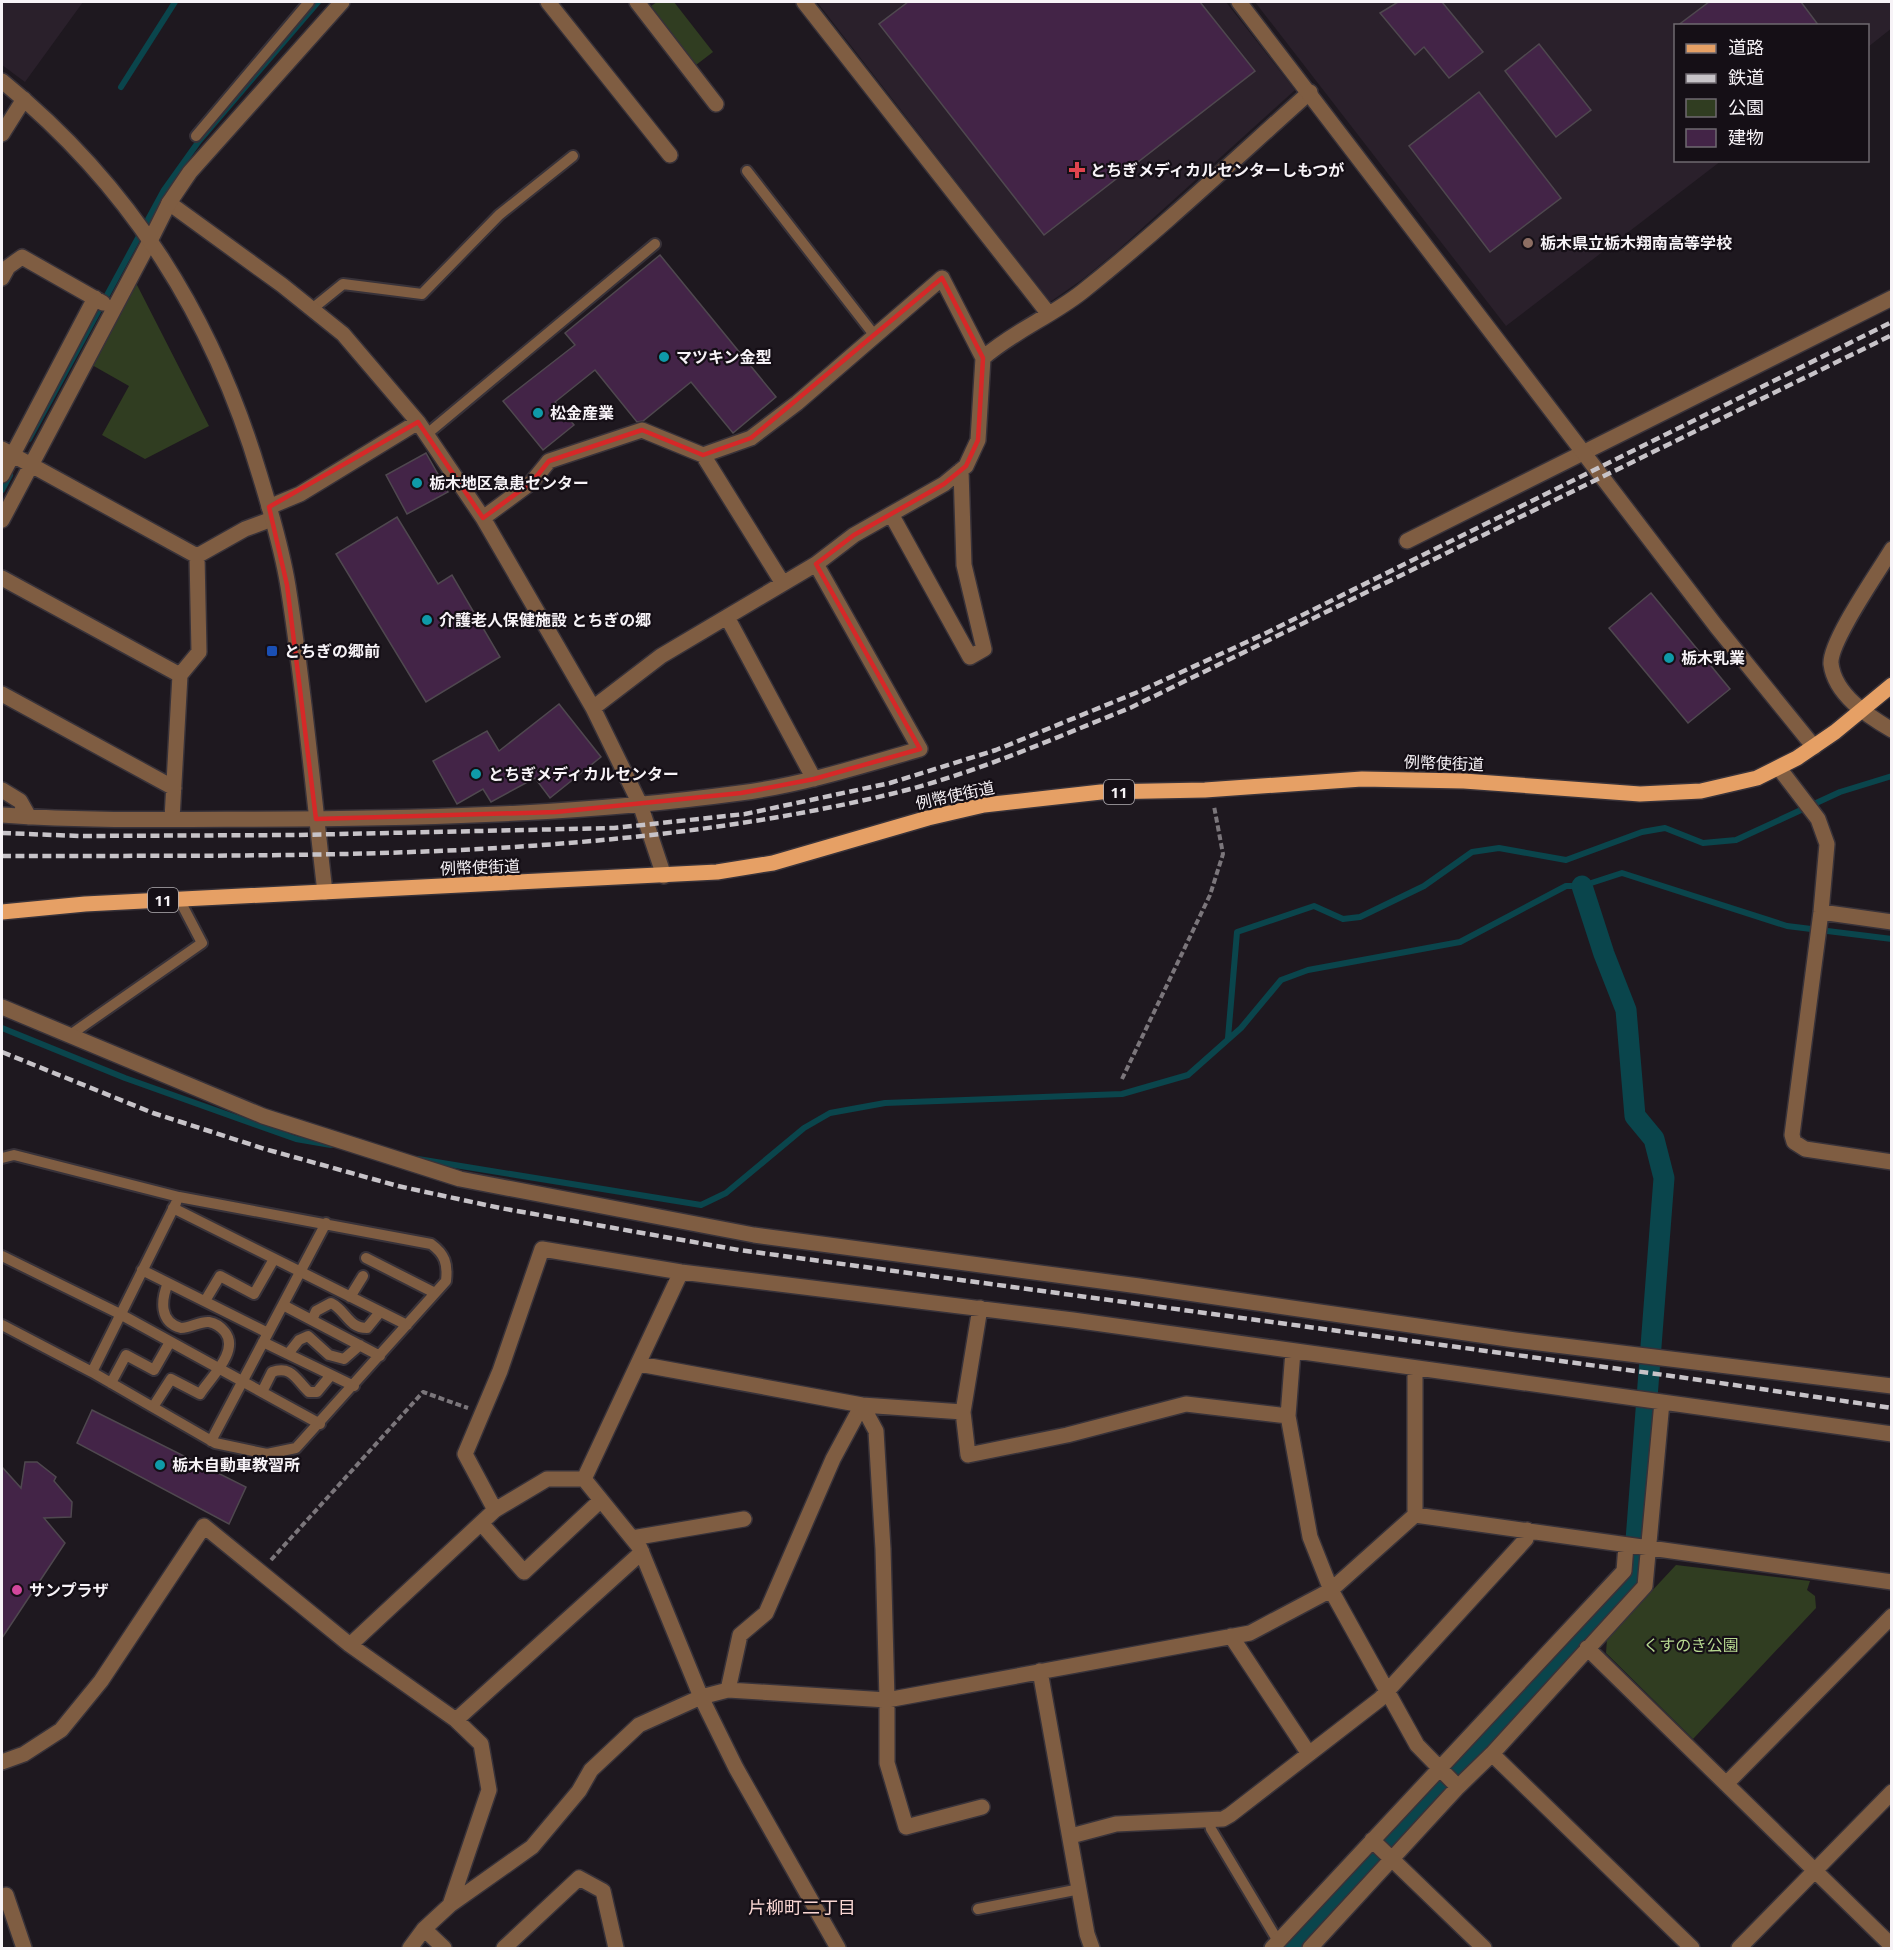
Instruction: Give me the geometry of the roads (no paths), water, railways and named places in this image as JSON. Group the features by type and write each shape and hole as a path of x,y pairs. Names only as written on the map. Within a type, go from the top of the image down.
{"main road":[{"name":"例幣使街道","path":"2,912 86,904 717,872 773,863 928,818 984,805 1101,792 1210,789 1362,779 1464,781 1640,794 1701,790 1735,784 1779,768 1814,747 1892,685"}],"street":[{"path":"2,520 169,203 190,172 342,2"},
{"path":"548,2 670,155"},
{"path":"637,2 716,104"},
{"path":"804,2 1048,313"},
{"path":"1239,2 1716,626 1814,747"},
{"path":"2,81 68,140 111,187 151,239 184,293 224,374 249,440 271,513 287,585 324,892"},
{"path":"983,358 1005,338 1077,296 1114,266 1310,92"},
{"path":"2,134 24,99"},
{"path":"169,203 343,334 423,428 483,518 593,708 640,804 664,876"},
{"path":"2,278 8,267 22,257 114,309"},
{"path":"593,708 661,656 782,582 816,564 854,535 944,484 966,466 978,440 983,358 942,278 751,438 703,455"},
{"path":"2,475 7,452 95,298"},
{"path":"1407,541 1892,298"},
{"path":"197,556 300,494 423,428"},
{"path":"483,518 532,482 549,461 642,430 703,455 782,582"},
{"path":"7,452 197,556"},
{"path":"891,514 970,657 984,649 964,565 961,470"},
{"path":"1892,549 1837,638 1831,662 1836,680 1860,711 1892,730"},
{"path":"172,819 180,675 199,652 197,556"},
{"path":"2,815 172,819 316,819 454,818 556,812 741,793 814,779 920,749 816,564"},
{"path":"2,578 180,675"},
{"path":"727,617 814,779"},
{"path":"2,694 174,788"},
{"path":"1779,768 1824,830 1827,844 1821,912 1792,1135 1794,1142 1805,1149 1892,1162"},
{"path":"2,790 21,801 29,817"},
{"path":"1821,912 1892,922"},
{"path":"2,1007 263,1116 460,1179 754,1235 1139,1286 1515,1340 1892,1386"},
{"path":"495,1510 465,1454 500,1371 542,1249 681,1272 980,1308 1892,1434"},
{"path":"584,1479 681,1272"},
{"path":"980,1308 963,1412 968,1455 1067,1435 1186,1404 1288,1416"},
{"path":"1293,1351 1288,1416 1310,1537 1331,1590 1417,1745 1458,1787"},
{"path":"639,1364 862,1405 963,1412"},
{"path":"410,1948 424,1929 450,1905 532,1847 579,1791 591,1770 639,1725 701,1697 728,1690 887,1700 1250,1633 1331,1590 1415,1515 1415,1368"},
{"path":"1310,1948 1458,1787 1492,1754 1645,1586 1662,1402"},
{"path":"728,1690 740,1635 766,1613 833,1459 862,1405"},
{"path":"862,1405 876,1431 883,1549 887,1763 906,1827 982,1807"},
{"path":"350,1645 495,1510 547,1479 584,1479"},
{"path":"584,1479 642,1552 701,1697 736,1768 838,1948"},
{"path":"481,1523 524,1572 601,1500"},
{"path":"1415,1515 1892,1582"},
{"path":"632,1538 744,1519"},
{"path":"2,1762 24,1754 66,1723 101,1681 204,1526 350,1645 456,1720 481,1744 489,1790 450,1905"},
{"path":"1071,1836 1116,1824 1209,1819 1230,1815 1388,1691 1526,1539 1527,1530"},
{"path":"1278,1946 1372,1840 1624,1571 1626,1545"},
{"path":"456,1720 642,1552"},
{"path":"1726,1784 1892,1616"},
{"path":"1231,1636 1309,1754"},
{"path":"1587,1648 1892,1946"},
{"path":"1040,1671 1092,1948"},
{"path":"1492,1754 1692,1948"},
{"path":"1739,1948 1892,1792"},
{"path":"1372,1840 1484,1948"},
{"path":"504,1948 579,1878 603,1891 616,1948"},
{"path":"6,1895 24,1948"},
{"path":"424,1929 444,1948"}],"lane":[{"path":"196,136 309,2"},
{"path":"312,309 343,284 422,294 499,215 573,156"},
{"path":"747,171 875,336"},
{"path":"423,428 655,244"},
{"path":"70,1035 202,943 180,899"},
{"path":"2,1150 179,1197 431,1244 443,1253 447,1270 446,1281 320,1424 296,1448 267,1454 211,1441 92,1372 2,1325"},
{"path":"2,1158 14,1155"},
{"path":"92,1372 179,1197"},
{"path":"173,1208 406,1325"},
{"path":"211,1441 326,1223"},
{"path":"2,1256 120,1314 320,1424"},
{"path":"366,1258 435,1293"},
{"path":"205,1302 220,1276 254,1294 274,1259"},
{"path":"142,1270 205,1302 288,1354 354,1386"},
{"path":"350,1297 363,1276"},
{"path":"153,1407 171,1379 200,1394 210,1377 220,1369 230,1347 227,1334 212,1322 182,1328 169,1322 162,1302 168,1283"},
{"path":"312,1320 316,1311 331,1303 339,1307 352,1325 367,1329 380,1312"},
{"path":"283,1305 380,1356"},
{"path":"288,1354 299,1340 308,1336 337,1359 344,1359 360,1345"},
{"path":"111,1383 126,1355 154,1370 170,1342"},
{"path":"262,1392 272,1372 279,1370 293,1373 309,1392 317,1392 331,1375"},
{"path":"1209,1819 1217,1839 1278,1946"},
{"path":"978,1909 1080,1889"}],"waterway":[{"path":"121,87 175,2"},
{"path":"29,439 164,190 199,141 318,2"},
{"path":"2,490 10,475"},
{"path":"1228,1038 1237,932 1314,906 1343,919 1360,917 1424,886 1472,852 1499,848 1566,860 1642,832 1665,828 1703,843 1736,840 1840,792 1892,776"},
{"path":"418,1159 701,1205 726,1193 804,1128 830,1113 885,1103 1122,1094 1188,1075 1241,1028 1281,980 1308,970 1460,942 1566,886 1582,886 1622,873 1787,926 1892,939"},
{"path":"1289,1948 1633,1579 1664,1178 1654,1139 1635,1116 1626,1010 1604,954 1582,886"},
{"path":"2,1028 125,1078 296,1139 331,1145"}],"railway":[{"path":"2,833 80,836 297,835 614,828 745,814 890,783 996,750 1138,692 1262,635 1892,322"},
{"path":"2,856 337,854 560,844 671,833 782,816 922,786 1012,755 1130,708 1892,335"},
{"path":"2,1052 153,1113 265,1149 398,1186 500,1208 739,1250 1892,1408"}],"place":[{"name":"とちぎメディカルセンターしもつが","path":"1077,170"},
{"name":"栃木県立栃木翔南高等学校","path":"1528,243"},
{"name":"マツキン金型","path":"664,357"},
{"name":"松金産業","path":"538,413"},
{"name":"栃木地区急患センター","path":"417,483"},
{"name":"介護老人保健施設 とちぎの郷","path":"427,620"},
{"name":"とちぎの郷前","path":"272,651"},
{"name":"栃木乳業","path":"1669,658"},
{"name":"とちぎメディカルセンター","path":"476,774"},
{"name":"栃木自動車教習所","path":"160,1465"},
{"name":"サンプラザ","path":"17,1590"}],"district":[{"name":"片柳町二丁目","path":"802,1907"}],"park label":[{"name":"くすのき公園","path":"1691,1645"}]}
